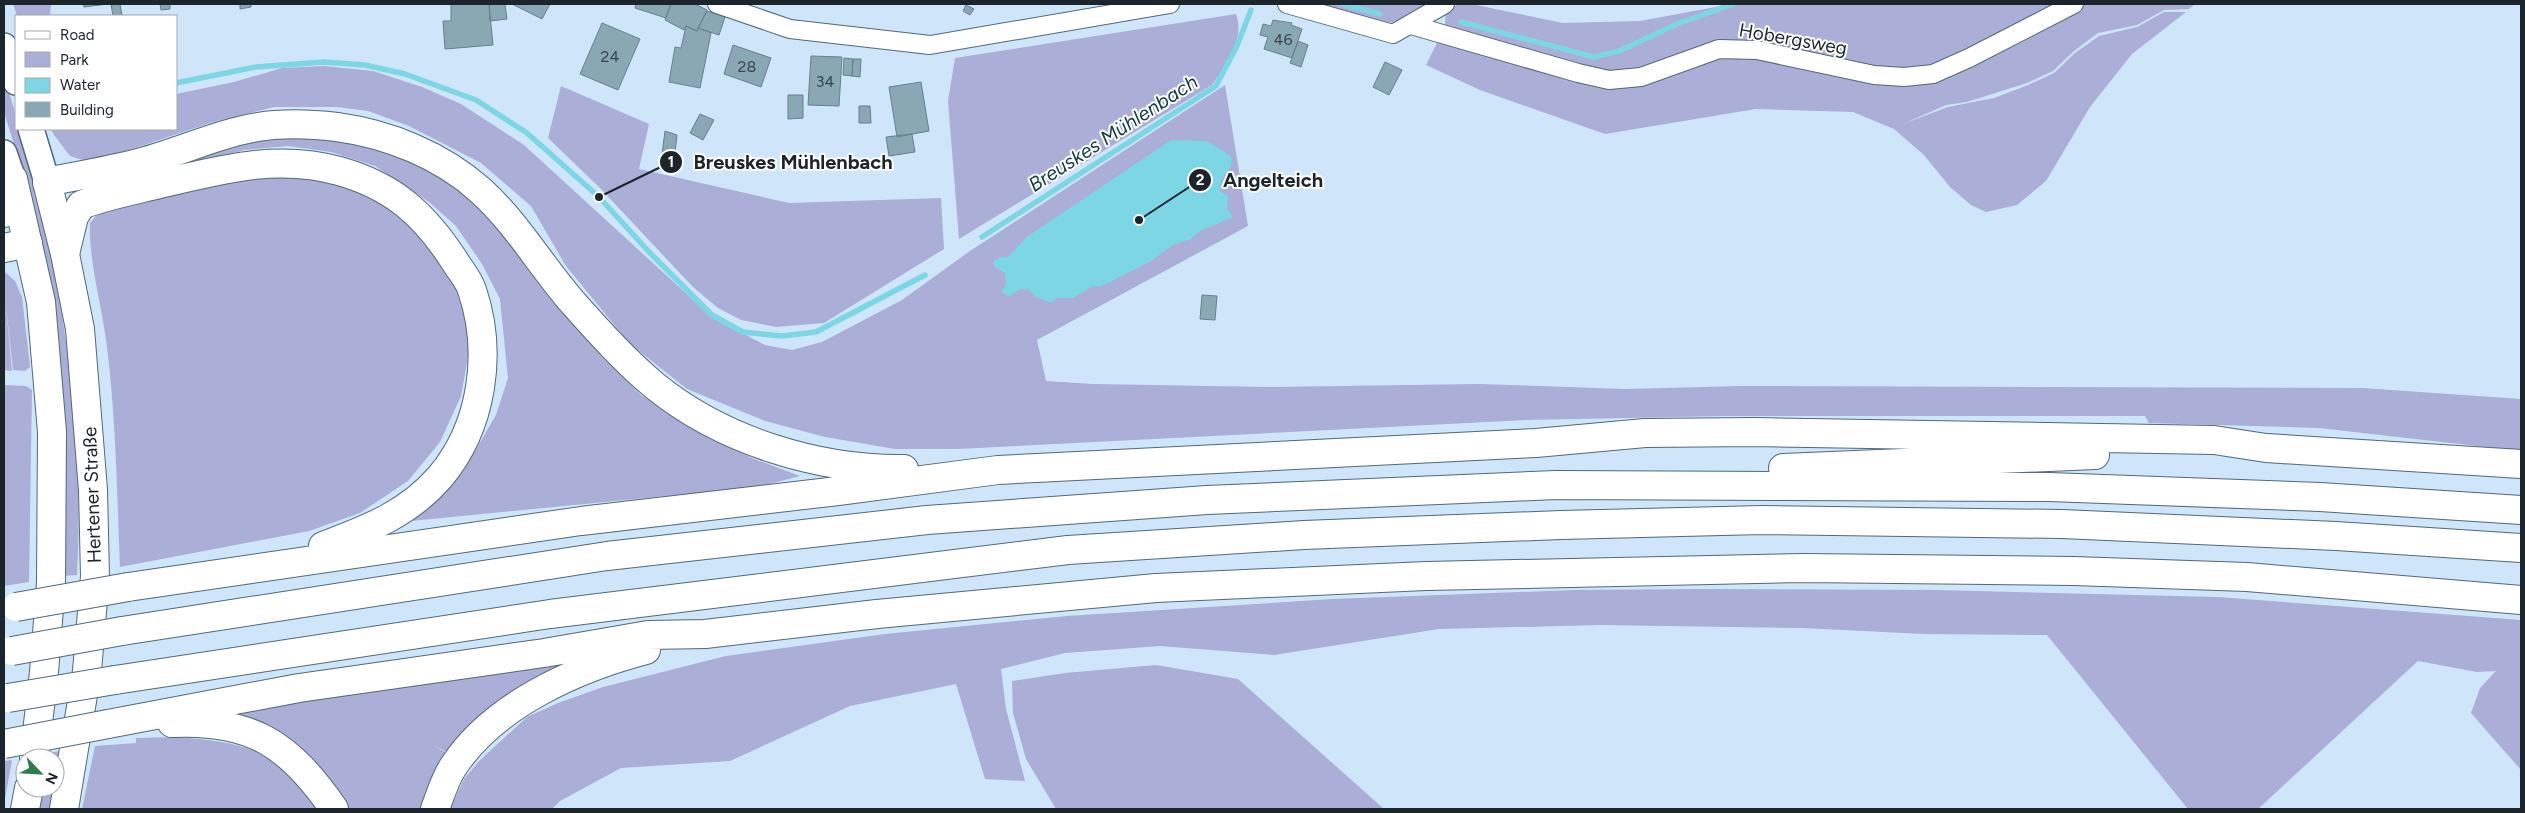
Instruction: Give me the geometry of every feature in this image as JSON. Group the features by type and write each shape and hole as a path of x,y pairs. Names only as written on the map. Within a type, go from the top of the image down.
{"main road":[{"path":"4,46 15,79"},
{"path":"31,130 47,182 134,164 256,127 288,125 334,127 368,133 409,147 440,161 480,190 507,219 573,303 621,355 665,394 716,424 752,441 808,458 871,469 960,467 998,470"},
{"path":"4,153 13,180 4,213"},
{"path":"65,254 74,217 81,205 104,196 223,168 283,162 338,170 366,180 407,203 438,237 472,288 483,335 480,394 465,437 441,476 417,500 377,526 316,549 251,568"},
{"name":"Hertener Straße","path":"13,180 16,246 42,302 52,432 51,583 44,672 35,748"},
{"name":"Hertener Straße","path":"47,182 65,254 80,329 88,407 95,576 87,671 64,809"},
{"path":"10,608 251,568 581,521 838,492 998,470 1536,443 1645,433 1755,432 2204,440 2266,448 2521,464"},
{"path":"1706,486 1780,468 2266,448"},
{"path":"8,652 122,631 607,556 927,520 1207,500 1556,485 2058,488 2320,497 2521,510"},
{"path":"6,699 115,680 550,614 1059,551 1304,535 1561,525 1781,520 2062,524 2336,536 2521,548"},
{"path":"4,744 300,688 544,653 648,635 705,634 877,614 1156,588 1426,576 1804,568 2064,571 2247,577 2521,600"},
{"path":"435,809 452,768 478,737 517,705 547,687 623,656 705,634"},
{"path":"108,724 186,722 242,729 264,738 287,753 315,780 334,809"}],"street":[{"path":"718,4 790,29 930,45 1170,4"},
{"path":"1287,4 1393,34 1445,4"},
{"name":"Hobergsweg","path":"1410,25 1569,71 1609,80 1641,78 1718,49 1757,50 1874,75 1904,77 1932,74 1969,58 2074,4"}],"green space":[{"path":"13,4 51,4 50,15 17,15"},
{"path":"1311,4 1426,4 1402,20 1384,24"},
{"path":"1460,4 1471,4 1563,23 1640,21 1732,4 2195,4 2189,9 2164,10 2137,25 2098,33 2074,51 2053,71 2027,83 1967,102 1946,105 1903,124 1948,107 1994,98 2028,85 2054,73 2075,53 2099,36 2137,27 2164,12 2186,12 2132,54 2090,107 2046,181 2017,205 1986,212 1971,205 1950,187 1924,155 1894,129 1853,112 1756,109 1605,134 1480,90 1426,65 1445,27 1446,9"},
{"path":"1236,14 1238,33 1233,51 1212,85 959,239 948,101 955,58"},
{"path":"324,66 373,71 422,87 461,104 524,145 712,317 765,345 792,350 822,342 902,300 970,251 1225,85 1248,226 1037,340 1046,381 1093,384 1271,387 1479,384 1625,389 1742,386 2362,388 2521,399 2521,451 2319,428 2149,423 2145,416 1724,416 1527,420 958,449 895,449 825,437 765,421 687,389 629,343 566,266 531,206 481,163 409,126 368,111 337,107 274,107 210,123 114,155 83,160 70,156 52,130 178,130 178,94 234,82 282,68"},
{"path":"4,75 15,113 15,130 20,130 35,183 59,294 74,406 79,519 77,575 61,576 17,154 4,112"},
{"path":"561,86 649,124 639,169 789,203 941,198 944,249 824,323 776,327 741,320 718,308 693,287 599,187 548,138"},
{"path":"268,134 389,145 479,199 568,317 601,356 641,395 694,429 752,458 800,476 758,487 411,521 462,473 496,415 508,378 500,299 482,264 456,226 429,202 375,166 331,152 288,146 244,150 91,190"},
{"path":"308,175 368,191 394,206 450,268 465,311 470,346 461,396 440,442 408,481 360,513 309,531 120,567 116,457 110,374 105,331 96,285 90,239 90,223 99,212 246,176"},
{"path":"4,271 15,281 22,297 30,367 25,371 13,370 6,306 12,371 4,370"},
{"path":"4,385 26,386 32,390 29,582 4,586"},
{"path":"1575,590 1936,590 2218,597 2521,620 2521,770 2471,713 2480,688 2496,671 2477,672 2418,661 2258,809 2188,809 2047,635 1924,634 1803,628 1600,625 1439,629 1274,655 1160,646 1065,653 1001,669 1006,709 1025,781 985,779 956,684 850,706 730,761 621,768 560,801 552,809 450,809 464,779 479,761 527,717 558,703 603,687 726,656 885,634 1067,616 1333,599"},
{"path":"579,661 453,755 433,745 452,756 424,809 344,809 326,777 302,750 276,733 228,714 423,682"},
{"path":"1156,665 1238,679 1384,809 1056,809 1026,759 1013,713 1012,681 1065,673"},
{"path":"174,737 219,741 257,752 274,761 290,773 304,789 317,809 82,809 95,746 136,743 136,738"},
{"path":"12,760 4,805 4,761"},
{"path":"37,798 55,798 53,809 35,809"}],"water":[{"path":"1171,140 1207,141 1231,156 1232,164 1221,180 1220,191 1228,196 1227,208 1233,217 1200,231 1191,239 1173,245 1151,261 1110,282 1098,287 1093,286 1073,298 1056,298 1052,303 1036,297 1028,289 1021,289 1009,296 1001,292 1006,285 1005,273 995,267 993,262 999,257 1008,257 1028,236"}],"building":[{"path":"83,4 108,4 84,7"},
{"path":"111,4 120,4 122,15 113,15"},
{"path":"160,4 170,4 170,9 161,10"},
{"path":"240,4 251,4 251,7 240,9"},
{"path":"451,4 489,4 493,45 445,49 443,21 451,21"},
{"path":"489,4 505,4 507,19 490,21"},
{"path":"512,4 550,4 542,19"},
{"path":"636,4 671,4 666,18 635,8"},
{"path":"671,4 695,4 707,10 697,31 686,26 684,30 665,20"},
{"path":"966,5 974,9 970,15 963,11"},
{"path":"707,11 725,17 719,35 698,28"},
{"path":"1273,20 1292,23 1291,25 1302,29 1292,58 1264,49 1268,37 1260,35 1263,24 1271,26"},
{"path":"602,23 640,39 618,90 580,74"},
{"path":"686,26 697,31 698,28 711,33 700,88 669,82 675,47 681,48"},
{"path":"1298,41 1308,45 1301,67 1290,63"},
{"path":"733,45 771,58 761,87 724,74"},
{"path":"811,56 842,57 839,106 808,105"},
{"path":"844,58 853,59 852,76 843,75"},
{"path":"853,59 861,59 860,77 852,76"},
{"path":"1385,62 1402,70 1389,95 1373,87"},
{"path":"921,82 929,131 897,137 889,87"},
{"path":"788,95 803,95 803,118 788,119"},
{"path":"859,106 870,106 871,123 859,123"},
{"path":"700,114 714,120 703,140 690,133"},
{"path":"665,131 677,135 674,162 661,162"},
{"path":"912,134 915,152 889,156 886,137"},
{"path":"1202,295 1217,296 1215,320 1200,319"}],"waterway":[{"name":"Breuskes Mühlenbach","path":"1342,4 1380,14"},
{"name":"Breuskes Mühlenbach","path":"1461,22 1594,57 1619,51 1677,24 1733,4"},
{"name":"Breuskes Mühlenbach","path":"982,237 1216,86 1236,48 1251,10"},
{"name":"Breuskes Mühlenbach","path":"178,83 256,67 324,62 365,65 405,74 476,100 527,133 599,197 650,253 712,315 743,332 782,336 816,332 925,275"}],"place":[{"name":"Breuskes Mühlenbach","path":"599,197"},
{"name":"Angelteich","path":"1139,220"}]}
